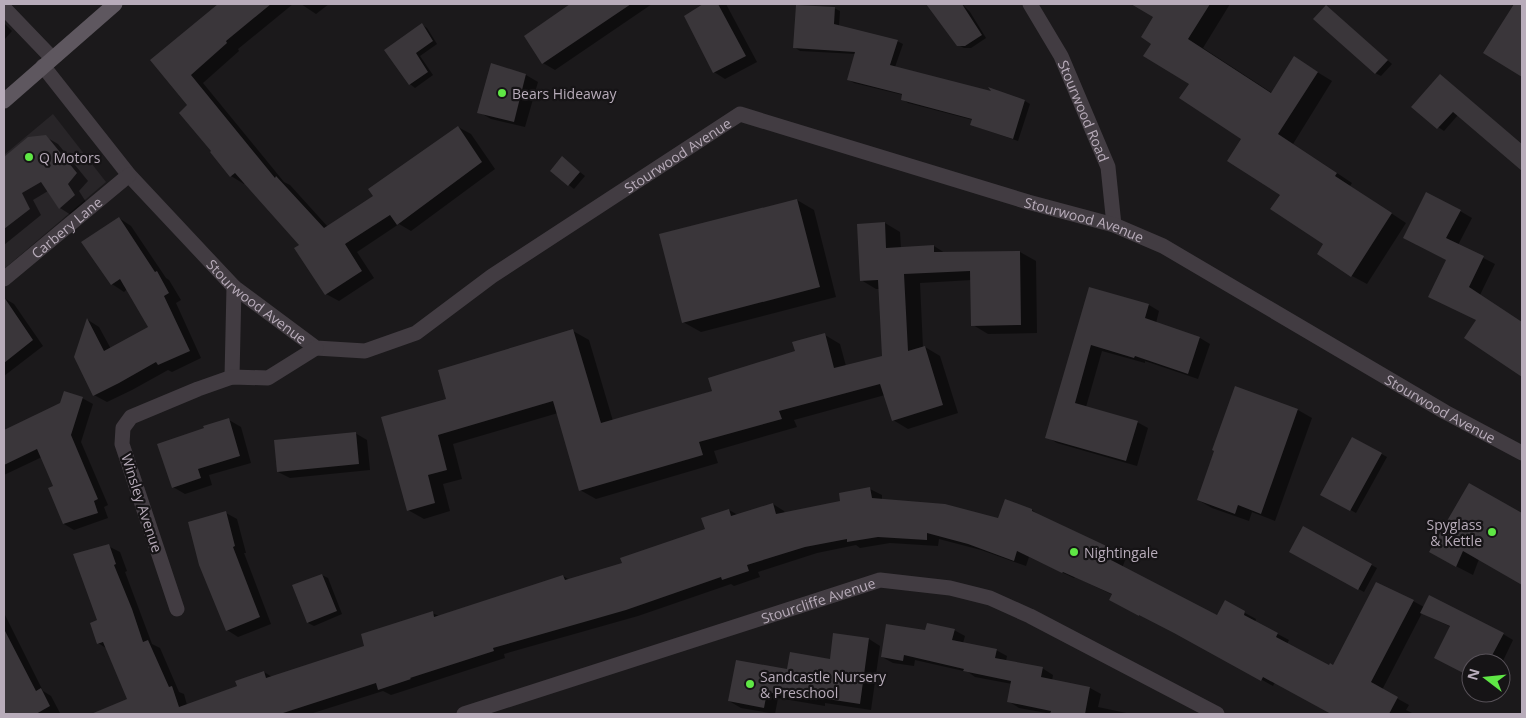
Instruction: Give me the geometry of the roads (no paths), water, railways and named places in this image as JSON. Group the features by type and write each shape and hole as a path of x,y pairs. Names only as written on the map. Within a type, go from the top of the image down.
{"main road":[{"path":"4,102 115,4"}],"street":[{"name":"Stourwood Road","path":"1030,4 1061,56 1108,167 1114,226"},
{"name":"Stourwood Avenue","path":"4,8 48,62 129,176 234,287 316,348 365,351 416,333 492,276 740,114 1028,202 1114,226 1163,246 1445,412 1522,453"},
{"name":"Carbery Lane","path":"4,279 129,176"},
{"path":"232,377 234,287"},
{"name":"Winsley Avenue","path":"177,609 122,444 123,428 131,417 232,377 268,378 316,348"},
{"name":"Stourcliffe Avenue","path":"464,714 880,580 950,588 990,598 1030,616 1217,714"}],"place":[{"name":"Bears Hideaway","path":"502,93"},
{"name":"Q Motors","path":"29,157"},
{"name":"Spyglass & Kettle","path":"1492,532"},
{"name":"Nightingale","path":"1074,552"},
{"name":"Sandcastle Nursery & Preschool","path":"750,684"}]}
